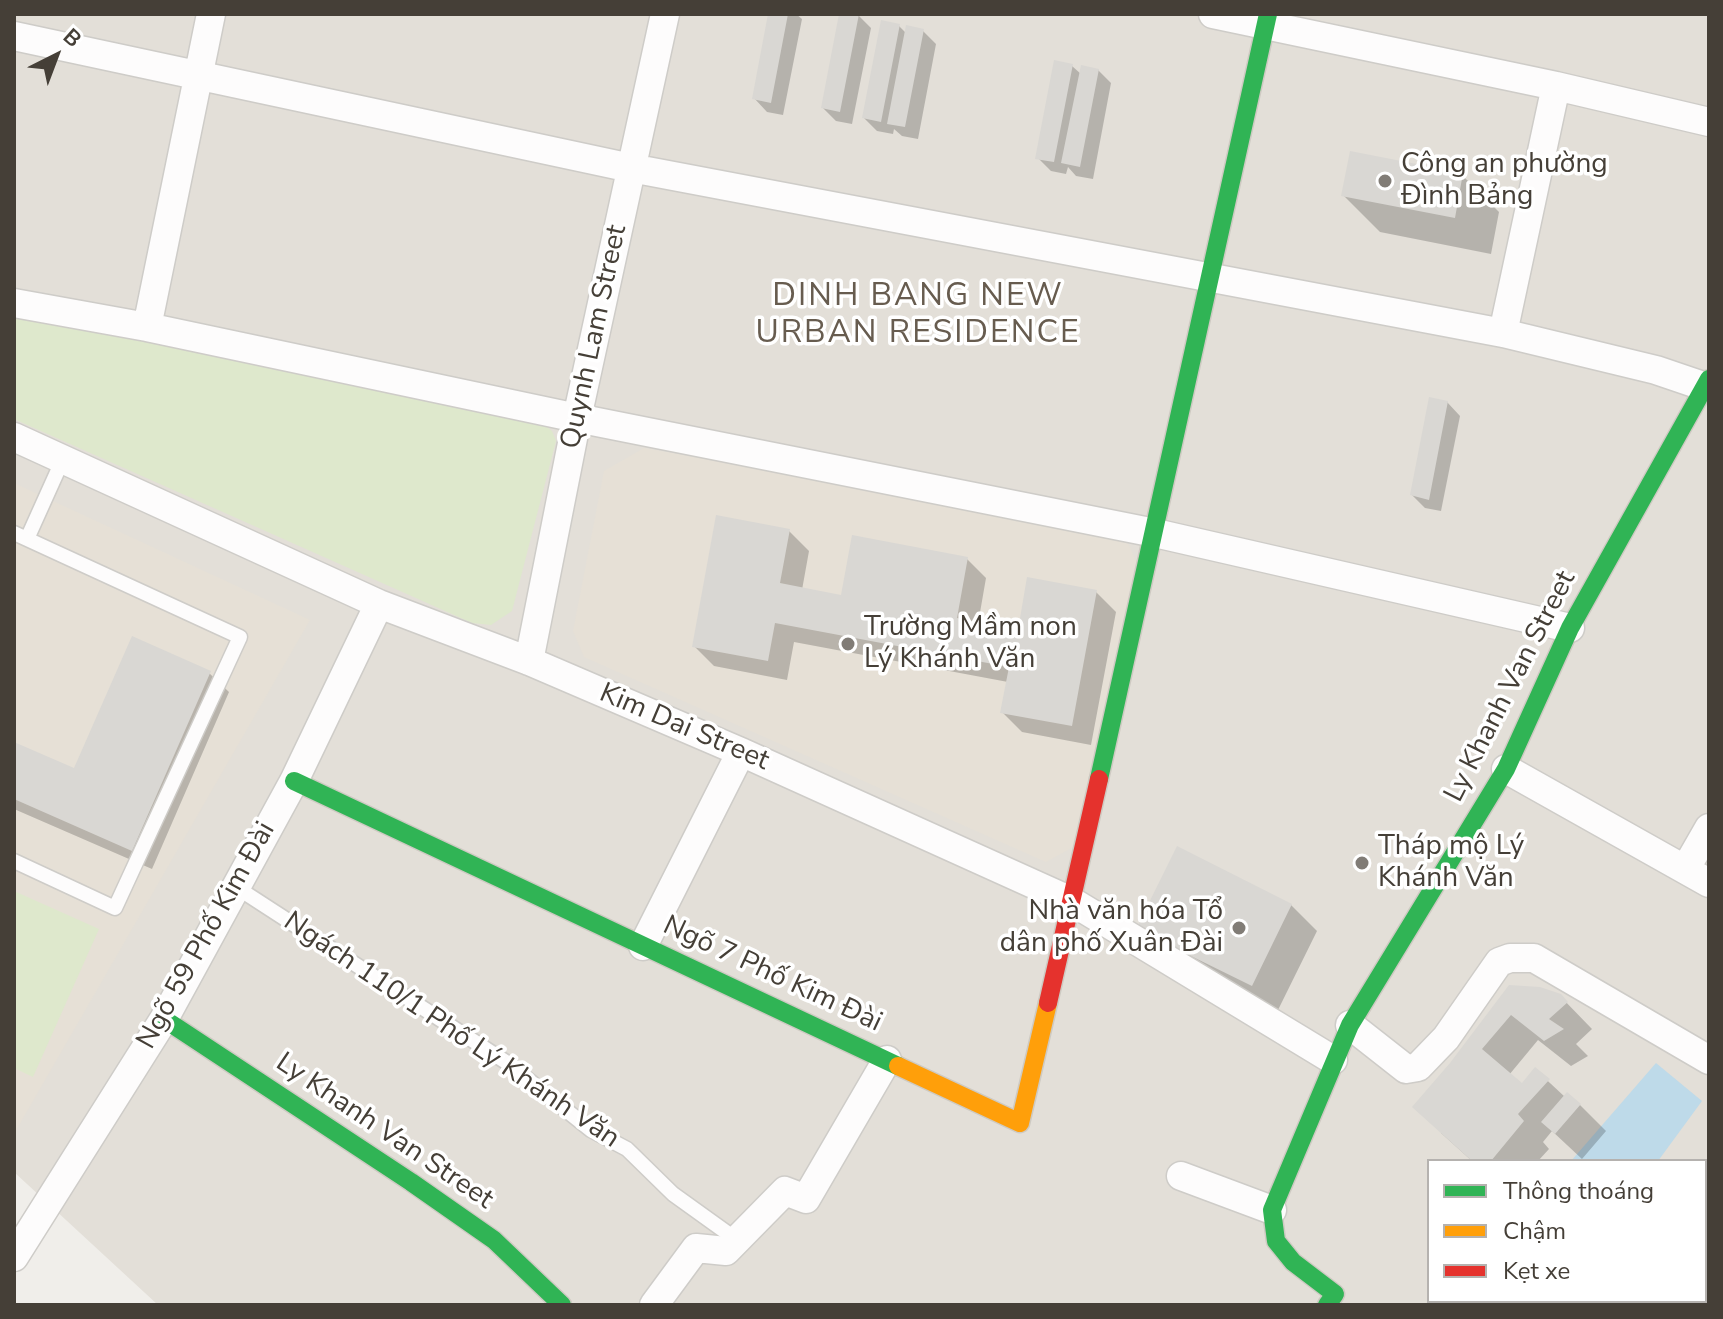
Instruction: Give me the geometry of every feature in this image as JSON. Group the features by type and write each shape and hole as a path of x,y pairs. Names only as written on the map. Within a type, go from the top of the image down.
{"street":[{"path":"147,327 211,14"},
{"name":"Quynh Lam Street","path":"529,661 577,418 665,14"},
{"path":"1213,14 1267,19 1709,122"},
{"path":"1071,901 1267,19"},
{"path":"14,36 631,168 1503,333 1708,384"},
{"path":"1503,333 1556,86"},
{"path":"14,303 147,327 577,418 1155,533 1570,628"},
{"name":"Ly Khanh Van Street","path":"1272,1210 1350,1025 1506,769 1570,628 1708,384"},
{"name":"Kim Dai Street","path":"14,437 379,604 529,661 741,752 1071,901 1333,1060"},
{"name":"Ngõ 59 Phố Kim Đài","path":"14,1257 164,1019 294,781 379,604"},
{"path":"643,946 741,752"},
{"path":"1506,769 1698,876 1709,828"},
{"name":"Ngõ 7 Phố Kim Đài","path":"294,781 1020,1123 1071,901"},
{"path":"1350,1025 1406,1069 1418,1067 1446,1038 1499,962 1510,958 1534,958 1709,1060"},
{"name":"Ly Khanh Van Street","path":"164,1019 494,1240 562,1305"},
{"path":"654,1305 696,1248 726,1251 785,1191 806,1199 887,1060"},
{"path":"1181,1176 1272,1210 1276,1241 1293,1262 1337,1301"}],"lane":[{"path":"14,861 115,908 240,637 20,536 63,459"},
{"name":"Ngách 110/1 Phố Lý Khánh Văn","path":"236,887 506,1062 591,1130 627,1149 673,1194 737,1240"}],"shaded area":[{"path":"14,14 1709,14 1709,1305 158,1305 14,1172"},
{"name":"Trường Mầm non Lý Khánh Văn","path":"644,448 1123,532 1136,561 1075,846 1046,862 584,657 573,631 604,471"},
{"path":"14,483 310,620 14,1134"}],"green space":[{"path":"14,314 542,423 552,431 556,441 512,611 491,625 472,623 14,419"},
{"path":"14,891 99,929 33,1077 14,1068"}],"water":[{"path":"1656,1063 1702,1101 1659,1159 1573,1159"}],"building":[{"path":"768,14 788,14 771,103 752,99"},
{"path":"839,14 859,14 840,112 821,108"},
{"path":"881,20 900,24 881,122 862,118"},
{"path":"906,25 924,29 905,127 887,124"},
{"path":"1054,60 1073,64 1054,162 1035,159"},
{"path":"1081,65 1099,69 1080,167 1061,163"},
{"path":"1350,151 1463,173 1455,218 1341,196"},
{"path":"1429,397 1448,401 1429,500 1410,495"},
{"path":"716,515 790,529 780,583 841,595 852,535 968,557 957,618 1018,630 1027,577 1097,590 1072,726 1000,713 1009,667 775,623 768,661 692,647"},
{"path":"132,636 211,671 132,851 14,799 14,742 74,768"},
{"path":"1177,846 1292,904 1252,986 1136,929"},
{"path":"1509,985 1540,987 1561,994 1568,1002 1549,1019 1564,1029 1544,1041 1511,1015 1482,1049 1522,1083 1535,1067 1550,1079 1518,1114 1524,1121 1493,1159 1470,1159 1412,1107"},
{"path":"1567,1092 1581,1104 1555,1134 1541,1122"}],"traffic: fast":[{"path":"1099,779 1268,14"},
{"path":"1327,1305 1335,1294 1293,1262 1276,1241 1272,1210 1350,1025 1506,769 1570,628 1709,379"},
{"path":"294,781 898,1066"},
{"path":"164,1019 494,1240 562,1305"}],"traffic: slow":[{"path":"898,1066 1020,1123 1048,1003"}],"traffic: jam":[{"path":"1048,1003 1099,779"}],"place":[{"name":"Công an phường Đình Bảng","path":"1385,181"},
{"name":"Trường Mầm non Lý Khánh Văn","path":"848,644"},
{"name":"Tháp mộ Lý Khánh Văn","path":"1362,863"},
{"name":"Nhà văn hóa Tổ dân phố Xuân Đài","path":"1239,928"}],"district":[{"name":"DINH BANG NEW URBAN RESIDENCE","path":"918,316"}]}
